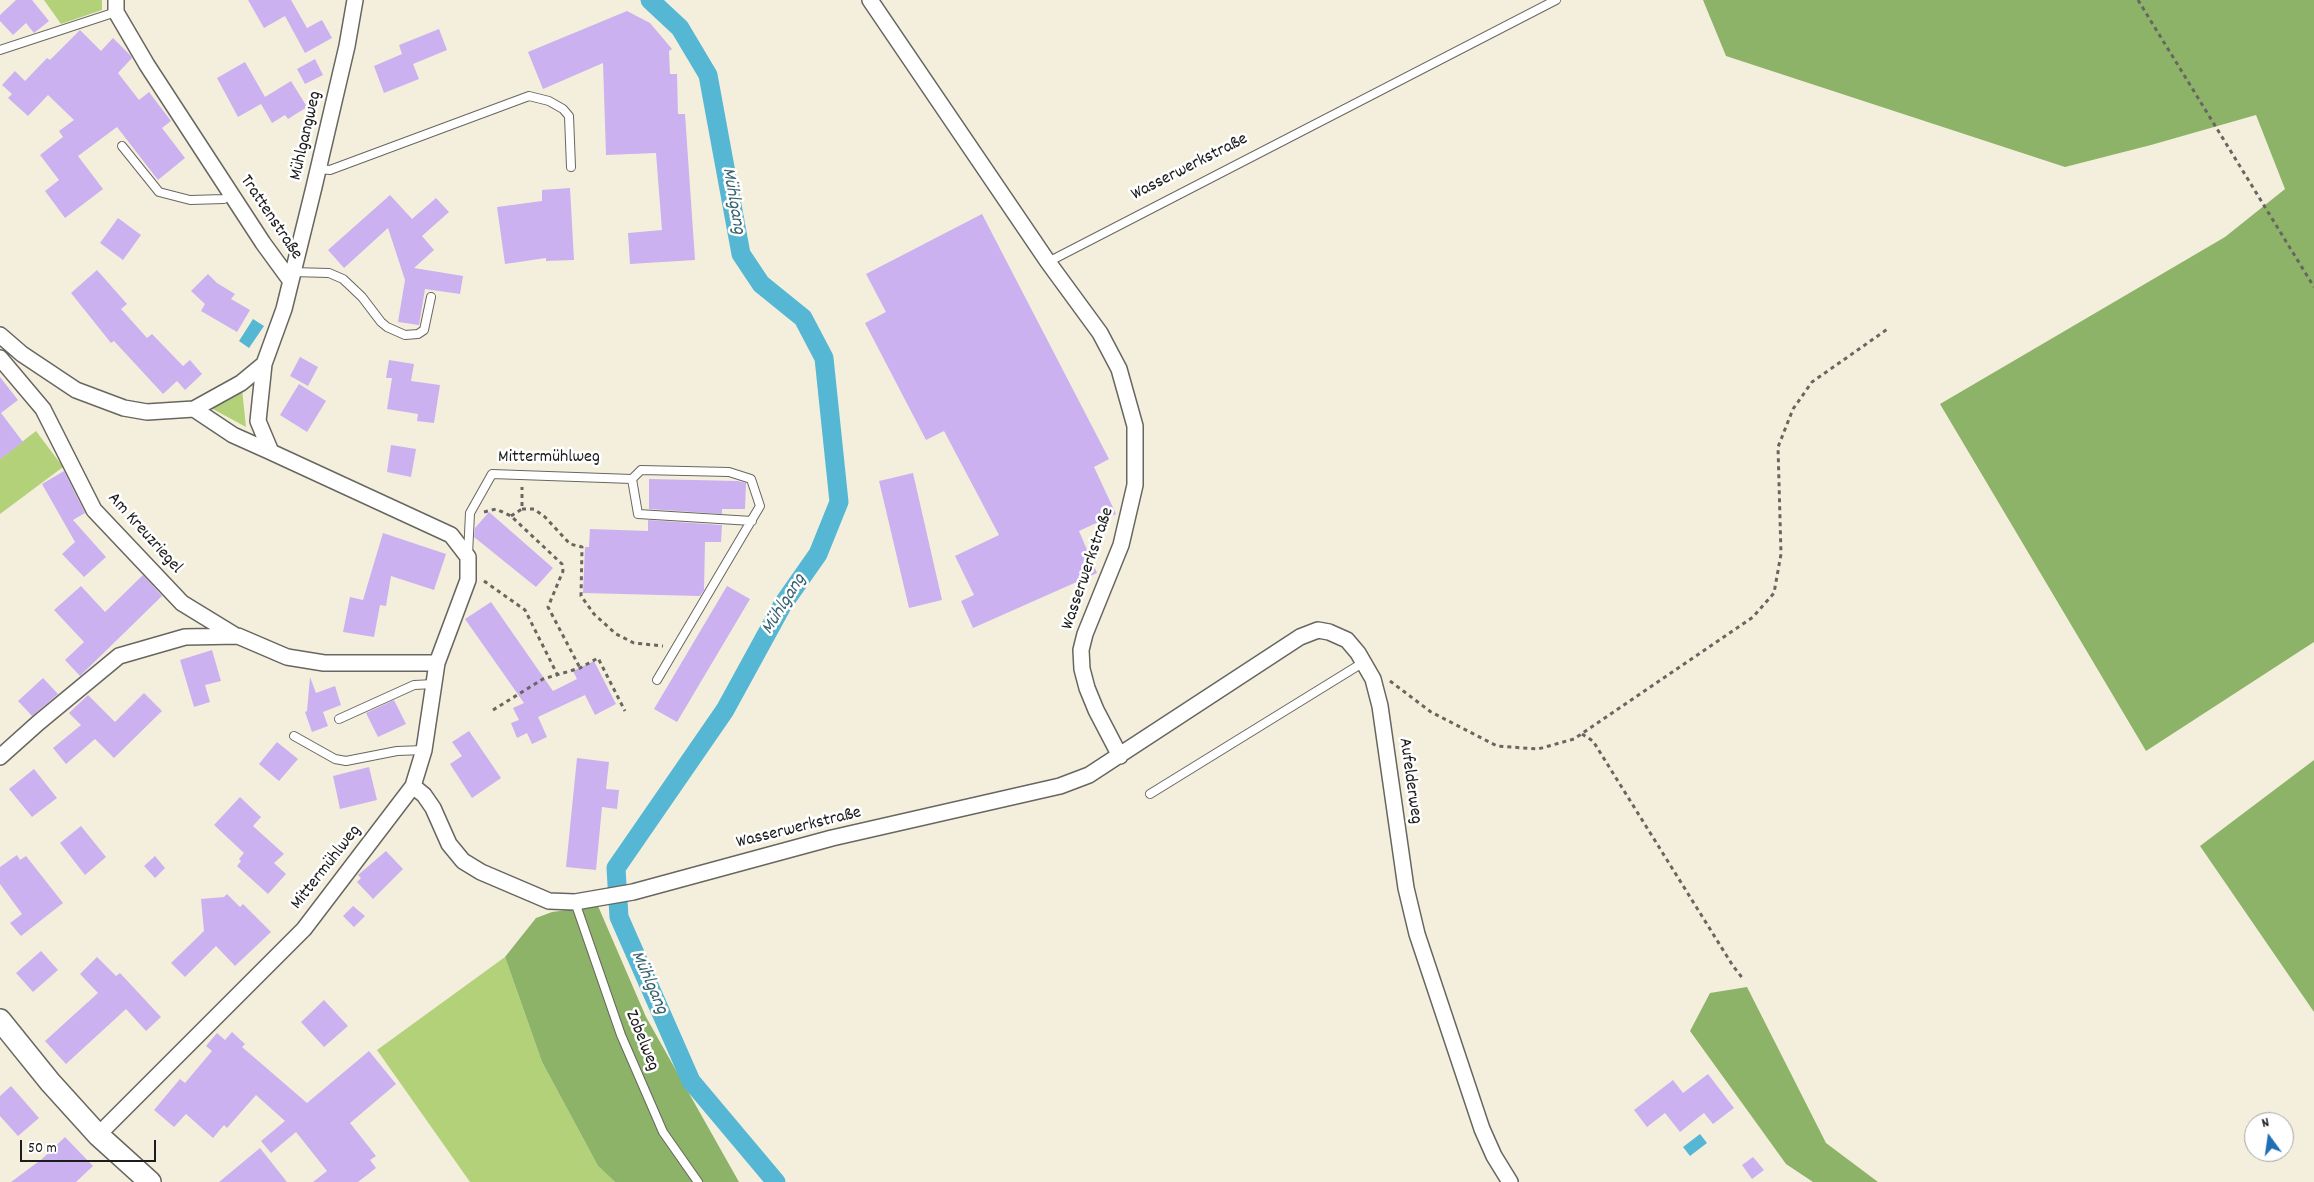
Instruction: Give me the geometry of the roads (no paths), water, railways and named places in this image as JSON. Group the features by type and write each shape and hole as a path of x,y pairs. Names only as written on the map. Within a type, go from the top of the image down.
{"main road":[{"path":"0,1020 50,1082 98,1135 150,1182"}],"street":[{"name":"Mühlgangweg","path":"291,276 319,169 347,46 355,0"},
{"path":"870,0 1048,262"},
{"name":"Trattenstraße","path":"116,6 147,65 230,194 291,276 284,309 264,364"},
{"name":"Wasserwerkstraße","path":"413,786 424,794 433,808 448,844 462,861 481,872 549,901 574,902 633,892 832,838 1060,786 1090,776 1120,756 1096,710 1087,688 1082,669 1082,650 1085,634 1127,526 1135,485 1134,426 1119,369 1111,351 1048,262"},
{"path":"0,334 22,354 76,390 124,408 147,412 194,409 240,383 264,364"},
{"name":"Am Kreuzriegel","path":"0,358 43,409 94,510 182,604 238,636"},
{"path":"264,364 258,421 270,452"},
{"path":"194,409 233,435 451,535 468,564"},
{"name":"Mittermühlweg","path":"98,1135 304,929 413,786 424,750 436,663 468,580 468,564"},
{"name":"Aufelderweg","path":"1120,756 1300,637 1318,630 1329,632 1347,640 1374,679 1380,706 1406,888 1417,934 1482,1129 1494,1156 1510,1182"},
{"path":"0,757 119,656 185,637 238,636 287,657 324,663 436,663"}],"lane":[{"name":"Wasserwerkstraße","path":"1048,262 1556,0"},
{"path":"0,50 116,6"},
{"path":"319,169 330,170 529,96 549,101 563,109 568,116 571,167"},
{"path":"122,146 159,192 190,200 224,199 230,194"},
{"path":"291,276 329,273 343,279 362,297 380,322 405,334 418,334 424,330 431,297"},
{"name":"Mittermühlweg","path":"468,564 470,512 492,474 632,479 641,470 728,472 751,479 760,506 657,680"},
{"path":"632,479 638,514 752,521"},
{"path":"1150,794 1364,662"},
{"path":"339,719 414,686 434,684"},
{"path":"294,736 335,759 346,761 397,751 424,750"},
{"name":"Zobelweg","path":"574,902 622,1035 663,1132 698,1182"}],"water":[{"path":"253,319 264,326 249,348 239,341"},
{"path":"1700,1134 1707,1143 1690,1156 1683,1147"}],"waterway":[{"name":"Mühlgang","path":"650,0 680,28 708,75 741,254 761,284 803,318 824,358 839,502 818,554 783,604 725,710 616,868 619,917 691,1081 776,1182"}]}
